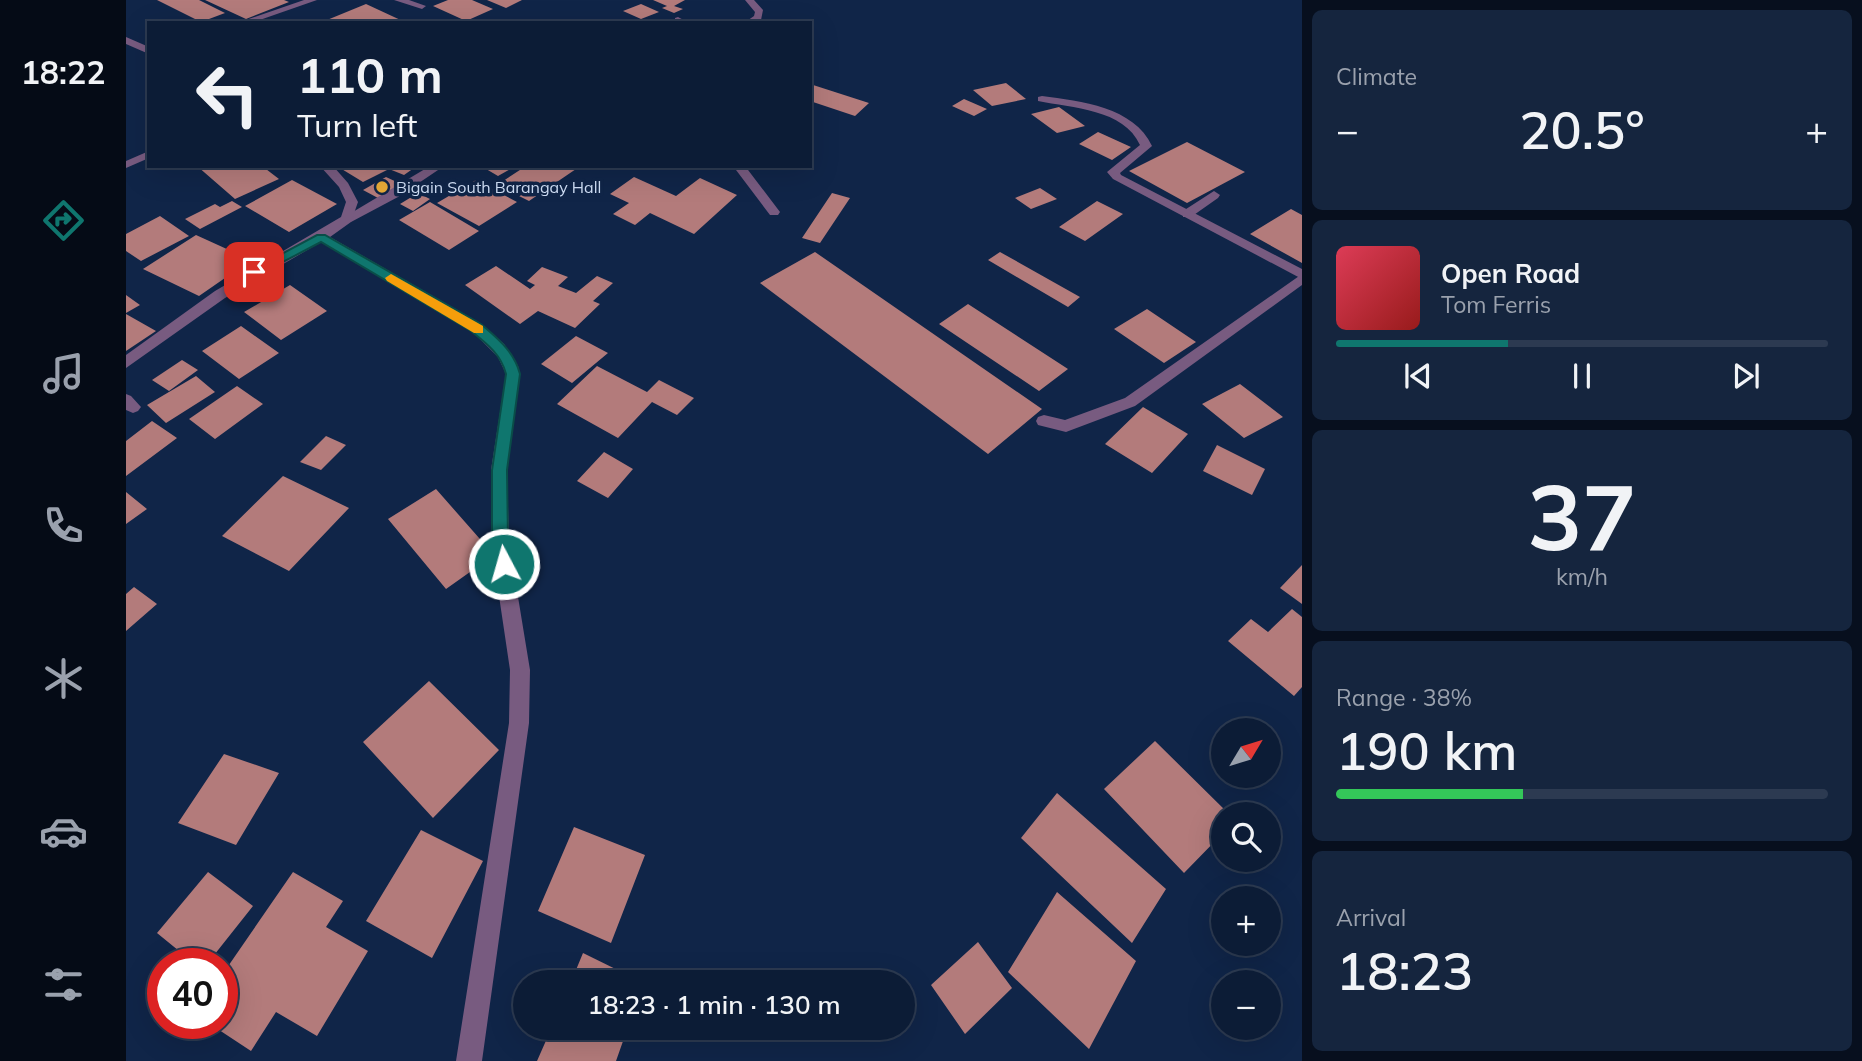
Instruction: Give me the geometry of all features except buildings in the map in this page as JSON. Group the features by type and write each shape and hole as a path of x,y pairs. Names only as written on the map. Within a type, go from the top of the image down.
{"street":[{"path":"247,21 313,0"},
{"path":"398,0 422,6"},
{"path":"749,0 761,12 758,18 752,21"},
{"path":"126,40 147,50"},
{"path":"1042,99 1079,104 1110,114 1132,128 1145,139 1146,146 1113,172 1116,177 1302,276 1130,402 1066,426 1044,421"},
{"path":"126,165 147,155"},
{"path":"328,168 344,186 352,202 347,219"},
{"path":"126,363 199,307 254,272 321,237 435,168"},
{"path":"740,168 774,212"},
{"path":"1187,214 1214,195"},
{"path":"321,237 476,327 498,346 510,361 513,374 499,470 500,542 520,670 519,723 469,1061"}],"slow traffic":[{"path":"391,278 479,330"}],"place":[{"name":"Bigain South Barangay Hall","path":"382,187"}],"route":[{"path":"254,272 321,237 476,327 498,346 510,361 513,374 499,470 500,542 504,564"}]}
